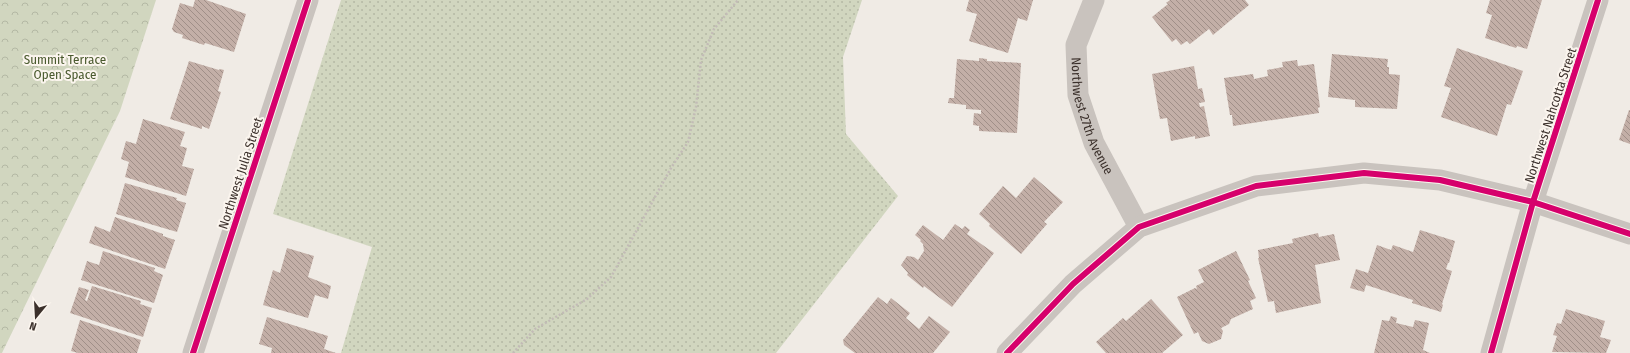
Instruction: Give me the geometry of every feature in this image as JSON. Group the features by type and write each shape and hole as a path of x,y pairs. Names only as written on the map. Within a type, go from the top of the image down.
{"street":[{"name":"Northwest Julia Street","path":"193,353 308,0"},
{"name":"Northwest 27th Avenue","path":"1094,0 1076,45 1078,95 1094,143 1139,227"},
{"name":"Northwest Nahcotta Street","path":"1491,353 1534,202 1598,0"},
{"path":"1007,353 1073,284 1139,227 1256,186 1364,173 1440,180 1534,202 1630,234"}],"path":[{"path":"513,353 535,329 587,299 611,277 671,168 688,142 696,107 701,60 714,29 738,0"}],"green space":[{"name":"Summit Terrace Open Space","path":"0,0 156,0 120,111 2,353 0,353"},
{"path":"341,0 862,0 843,57 846,134 898,196 776,353 341,353 372,247 273,214"}],"building":[{"path":"195,0 206,0 246,14 234,52 182,38 183,35 174,32 172,29 180,3 193,7"},
{"path":"969,0 1033,0 1027,21 1018,18 1008,53 969,41 977,14 966,11"},
{"path":"1170,0 1245,0 1249,5 1213,35 1209,29 1190,44 1187,41 1181,45 1176,39 1172,42 1152,17 1168,4 1166,3"},
{"path":"1490,0 1542,0 1527,49 1517,46 1516,48 1485,38 1492,15 1486,13"},
{"path":"1457,48 1523,71 1511,105 1507,104 1497,136 1441,117 1451,88 1444,86"},
{"path":"1332,54 1388,59 1387,67 1389,67 1389,74 1400,75 1397,109 1355,107 1355,100 1328,97"},
{"path":"979,58 987,59 987,61 1021,63 1017,133 979,131 979,126 973,125 974,113 981,114 981,110 966,109 966,105 948,103 949,98 954,98 957,59 979,61"},
{"path":"1297,60 1298,66 1314,64 1320,107 1318,108 1319,113 1233,126 1224,78 1253,74 1254,79 1268,76 1267,70 1283,67 1282,62"},
{"path":"189,61 219,70 224,70 218,91 221,92 209,129 202,126 202,129 170,119"},
{"path":"1194,66 1198,89 1202,88 1205,102 1199,103 1200,107 1204,106 1210,136 1195,139 1195,136 1171,141 1167,118 1160,119 1152,74"},
{"path":"1630,110 1630,144 1619,140"},
{"path":"143,119 185,132 180,146 187,148 182,166 194,169 186,196 125,177 129,162 121,159 126,141 136,144"},
{"path":"1034,177 1063,202 1044,222 1047,224 1021,254 989,226 990,224 979,214 1003,186 1016,198"},
{"path":"125,183 177,198 176,200 186,203 177,232 116,214"},
{"path":"115,217 163,234 163,236 175,240 165,269 89,243 95,226 110,232"},
{"path":"955,224 962,229 965,226 970,230 967,234 994,253 952,307 924,286 923,288 907,275 908,273 901,265 907,256 914,257 918,260 924,251 923,244 920,241 921,240 915,235 923,225 943,240"},
{"path":"1420,230 1455,241 1446,269 1452,271 1441,312 1412,303 1413,300 1366,285 1364,292 1350,288 1356,269 1368,273 1377,245 1391,250 1393,245 1413,252"},
{"path":"1318,233 1319,237 1334,234 1340,260 1315,265 1321,303 1276,313 1274,301 1268,302 1258,258 1258,250 1293,243 1292,239"},
{"path":"287,248 314,256 308,277 331,286 328,299 315,295 308,318 263,305 273,270 280,273"},
{"path":"103,251 155,268 154,271 163,275 154,303 81,280 87,261 99,265"},
{"path":"1236,251 1250,280 1248,281 1256,298 1250,301 1253,309 1231,319 1229,324 1221,328 1223,331 1221,339 1209,344 1202,341 1198,332 1194,334 1177,297 1195,288 1197,289 1196,286 1204,282 1198,270"},
{"path":"92,286 141,301 140,304 152,308 143,337 70,313 79,287 89,290 85,300 87,301"},
{"path":"878,297 887,304 891,298 910,313 906,318 919,329 929,316 950,332 933,353 855,353 844,345 843,340"},
{"path":"1151,299 1183,335 1162,353 1106,353 1096,342 1123,318 1126,321"},
{"path":"1566,309 1605,321 1600,337 1611,340 1606,353 1552,352 1557,336 1553,335 1557,323 1561,324"},
{"path":"1391,316 1397,318 1396,323 1413,327 1415,320 1429,323 1423,350 1430,353 1374,353 1382,320 1389,321"},
{"path":"267,317 328,336 324,349 336,353 271,353 272,348 259,344"},
{"path":"80,320 141,340 137,353 78,353 71,351"}],"cycle path":[{"path":"193,353 308,0"},
{"path":"1491,353 1533,202 1598,0"},
{"path":"1007,353 1073,284 1139,227 1256,186 1364,173 1440,180 1533,202 1630,234"}]}
